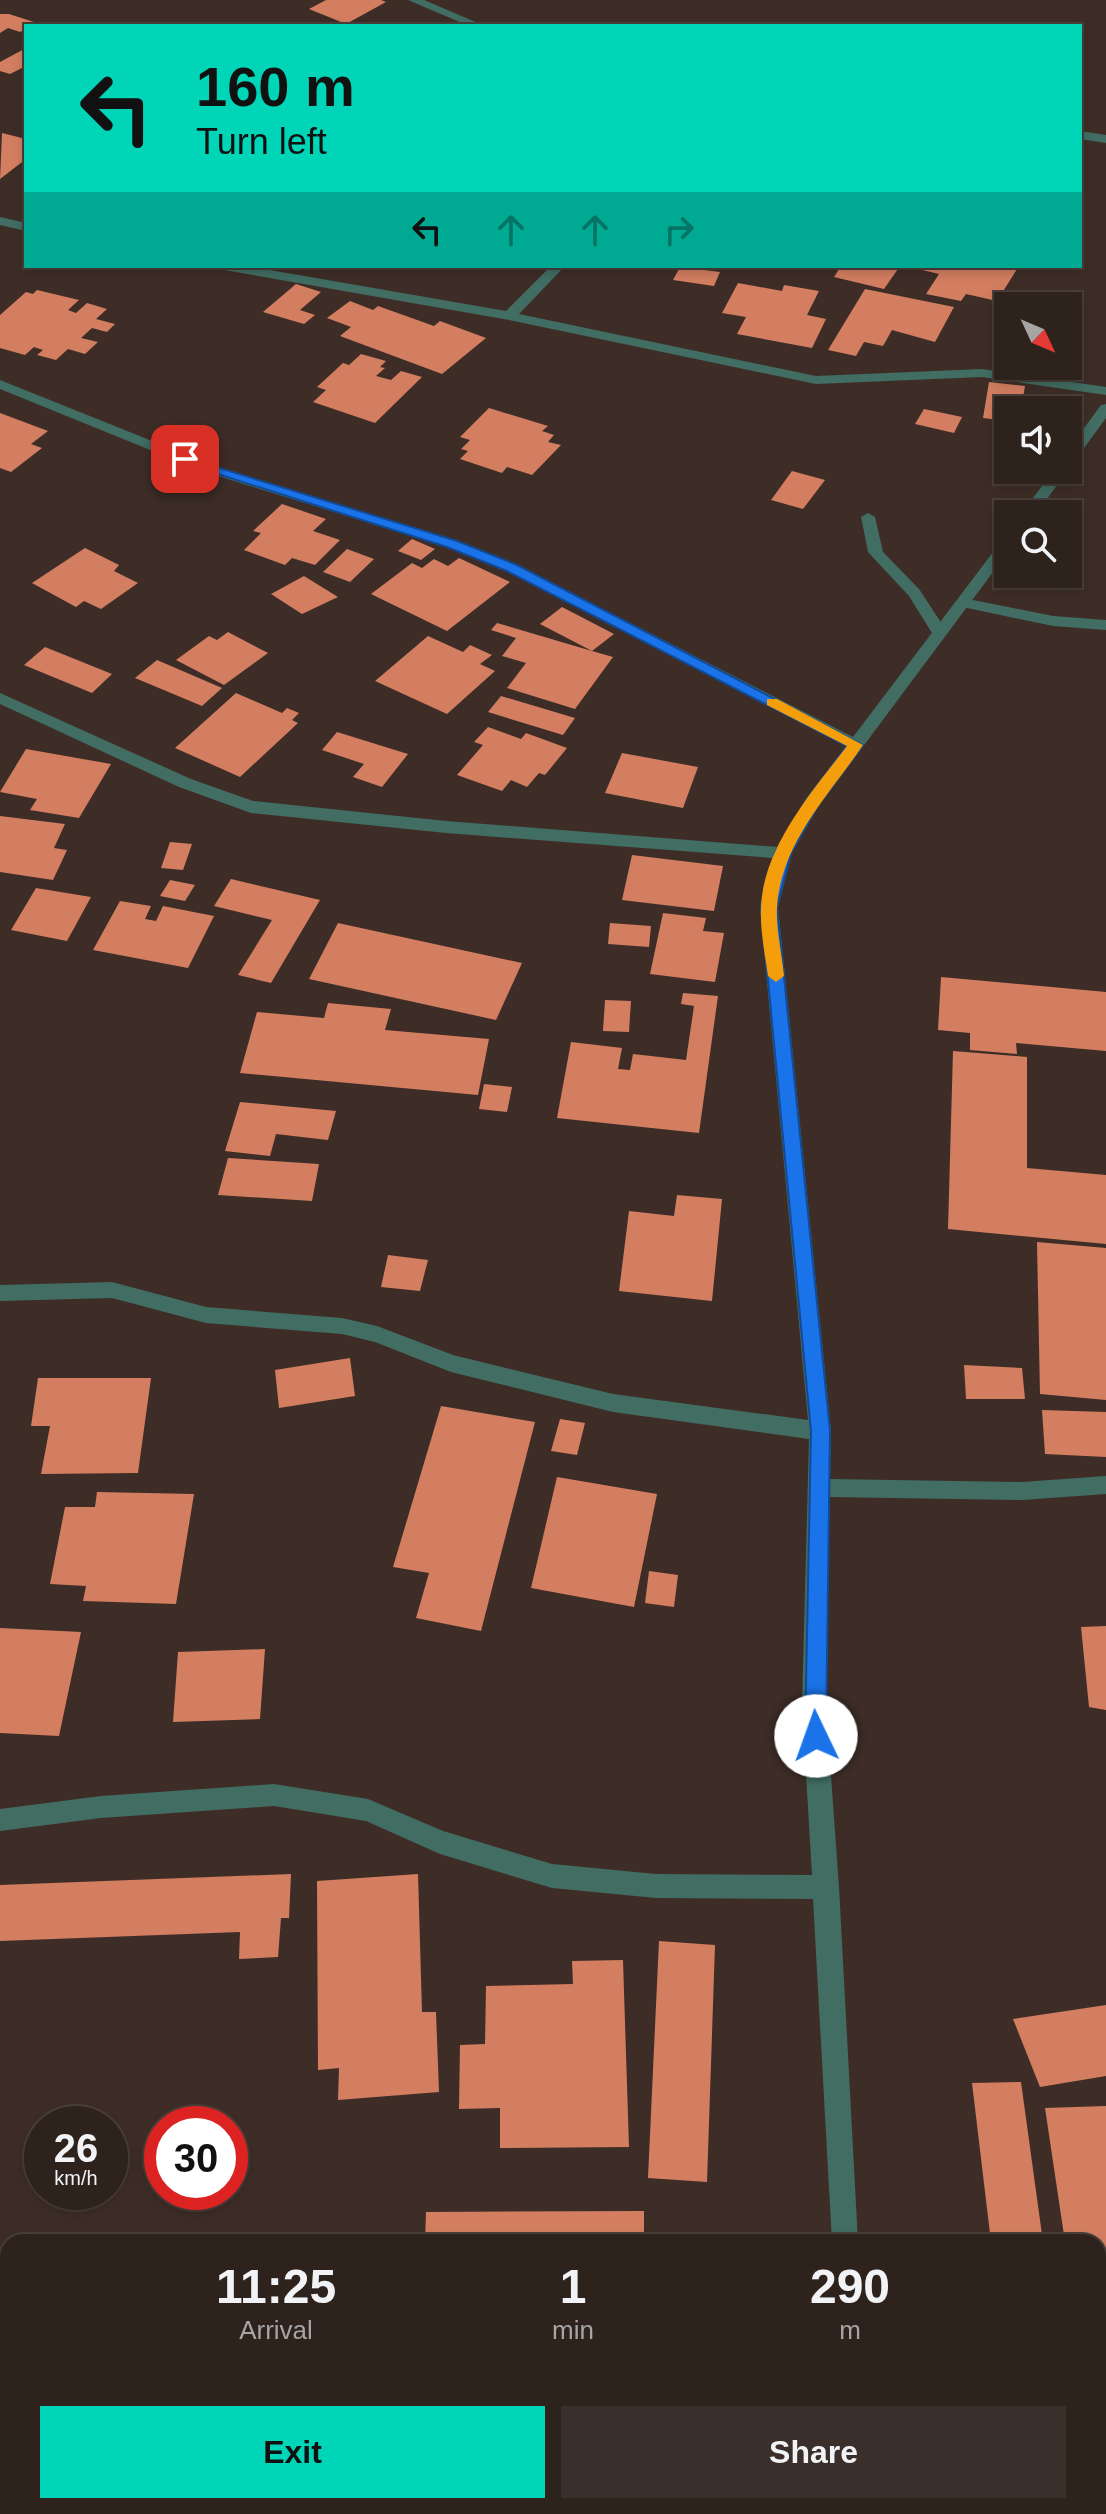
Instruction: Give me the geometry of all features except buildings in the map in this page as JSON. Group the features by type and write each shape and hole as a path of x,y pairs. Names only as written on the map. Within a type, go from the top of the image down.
{"street":[{"path":"414,0 474,24"},
{"path":"1082,135 1106,139"},
{"path":"0,221 24,227"},
{"path":"235,268 509,316 816,380 859,383 966,373 1030,378 1106,391"},
{"path":"509,316 556,268"},
{"path":"0,384 207,468 439,540 512,568 856,745"},
{"path":"1082,441 1106,408"},
{"path":"868,517 869,543 884,567 910,588 938,630"},
{"path":"845,2234 827,1887 814,1706 820,1431 769,907 783,853 811,804 938,630 963,603 994,561"},
{"path":"963,603 1053,621 1106,625"},
{"path":"0,698 185,783 251,807 431,826 783,853"},
{"path":"0,1293 112,1290 206,1315 342,1326 377,1334 451,1363 613,1403 820,1431"},
{"path":"818,1488 1022,1491 1106,1485"},
{"path":"0,1820 101,1807 274,1795 368,1810 440,1842 552,1876 656,1886 827,1887"}],"slow traffic":[{"path":"772,702 856,745 811,804 783,853 769,907 776,976"}],"route":[{"path":"185,459 452,544 512,568 856,745 811,804 783,853 769,907 820,1431 816,1736"}]}
